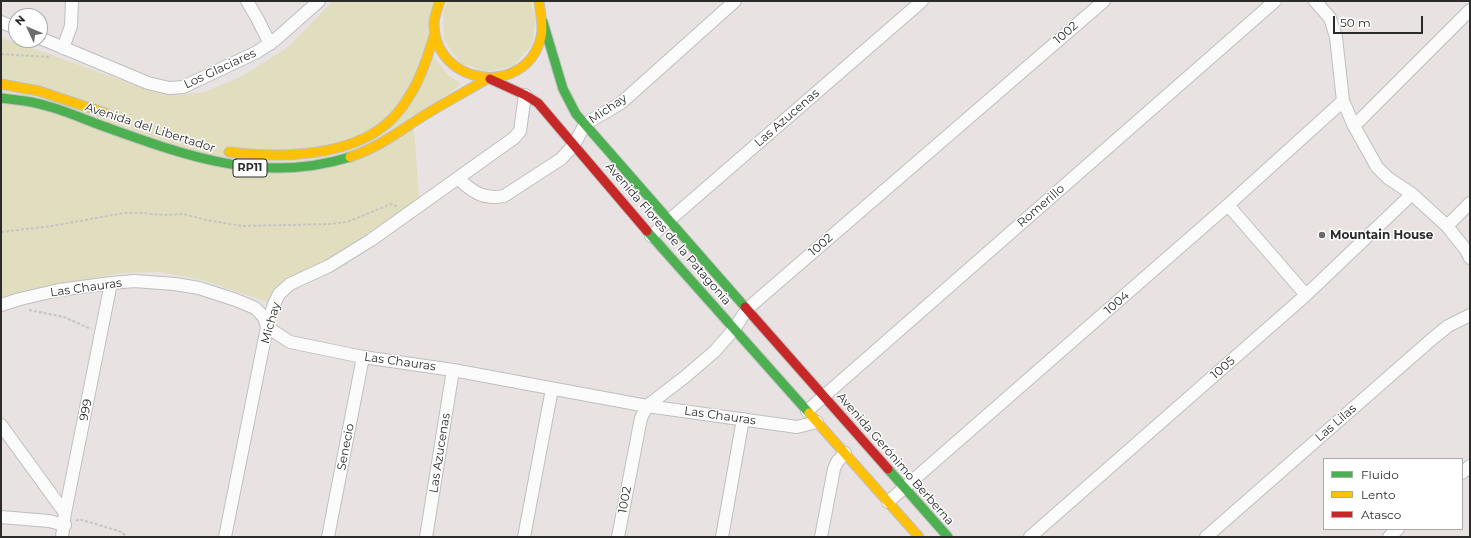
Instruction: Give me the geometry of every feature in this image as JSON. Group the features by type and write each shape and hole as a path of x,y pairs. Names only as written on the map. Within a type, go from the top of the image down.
{"street":[{"path":"63,48 71,26 72,1"},
{"path":"247,1 270,44"},
{"name":"Los Glaciares","path":"48,41 148,83 169,88 183,87 257,52 270,44 319,1"},
{"name":"Avenida del Libertador","path":"440,1 435,18 435,33 439,47 447,60 459,70 472,77 489,79 502,77 516,71 528,62 537,49 542,36 543,22 539,3"},
{"name":"Michay","path":"458,178 467,188 480,195 493,198 504,196 561,159 574,145 584,124 621,102 735,1"},
{"name":"Las Azucenas","path":"651,236 922,1"},
{"name":"1002","path":"618,537 641,418 647,406 715,351 735,328 747,309 1104,1"},
{"name":"Romerillo","path":"807,411 1275,1"},
{"path":"1315,1 1330,18 1336,37 1342,101 1377,167 1388,178 1412,194 1447,226 1466,250 1470,258"},
{"path":"1354,126 1470,10"},
{"name":"Avenida Flores de la Patagonia","path":"543,22 563,89 570,104 584,124 824,397"},
{"name":"Avenida del Libertador","path":"218,150 236,154 279,156 308,153 327,149 351,143 368,136 392,119 406,102 421,78 435,33"},
{"name":"Avenida del Libertador","path":"1,98 26,101 48,107 202,159 254,168 282,169 321,164 365,152 452,99 489,79"},
{"name":"Avenida Flores de la Patagonia","path":"489,79 525,94 538,103 651,236 735,328 817,422"},
{"name":"Avenida del Libertador","path":"1,84 39,90 114,116"},
{"name":"Michay","path":"225,537 267,327 274,304 279,294 290,284 329,266 371,240 514,138 520,131 525,94"},
{"name":"1004","path":"888,502 1228,205 1342,101"},
{"name":"1005","path":"1030,537 1306,296 1412,194"},
{"path":"1447,226 1470,203"},
{"path":"1228,205 1306,296"},
{"name":"Las Chauras","path":"1,305 59,290 111,283 134,282 175,284 199,288 255,308 264,317 267,327 290,342 363,357 453,370 647,406 797,427 817,422"},
{"name":"999","path":"64,525 111,283"},
{"name":"Las Lilas","path":"1206,537 1432,338 1448,326 1470,315"},
{"name":"Senecio","path":"328,537 363,357"},
{"name":"Las Azucenas","path":"426,537 453,370"},
{"path":"524,537 552,388"},
{"name":"Avenida Gerónimo Berberna","path":"824,397 948,537"},
{"path":"722,537 743,419"},
{"path":"817,422 919,537"},
{"path":"1,425 64,525"},
{"path":"821,537 834,469 837,462 845,453"},
{"path":"1,516 49,521 64,525"},
{"path":"1389,537 1397,530"}],"path":[{"path":"1,54 48,57 63,48"},
{"path":"1,232 52,226 124,213 140,212 164,215 183,214 206,220 242,226 330,224 347,222 391,204 397,206 406,214"},
{"path":"26,309 64,317 101,333"},
{"path":"64,525 79,519 122,532 126,537"}],"shaded area":[{"path":"333,1 434,1 434,57 447,74 461,84 411,121 415,139 419,198 268,302 199,279 159,272 121,273 50,286 1,301 1,38 8,40 8,48 31,48 142,88 179,95 205,92 244,75 288,47"},
{"path":"448,1 530,1 536,20 532,45 513,66 486,72 460,63 444,40 443,12"}],"traffic: fast":[{"path":"543,22 563,89 576,114 745,307"},
{"path":"1,98 44,105 162,147 223,163 254,167 285,168 317,165 350,157"},
{"path":"647,231 809,413"},
{"path":"888,469 948,537"}],"traffic: slow":[{"path":"440,1 434,22 438,44 448,60 463,71 482,77 500,76 518,70 532,57 542,33 539,1"},
{"path":"229,152 266,155 305,154 343,146 361,140 377,131 396,115 410,95 421,73 435,33"},
{"path":"350,157 378,145 428,113 487,79"},
{"path":"1,84 39,91 105,113"},
{"path":"809,413 919,537"}],"traffic: jam":[{"path":"490,79 525,95 538,103 647,231"},
{"path":"745,307 888,469"}],"place":[{"name":"Mountain House","path":"1322,235"}]}
